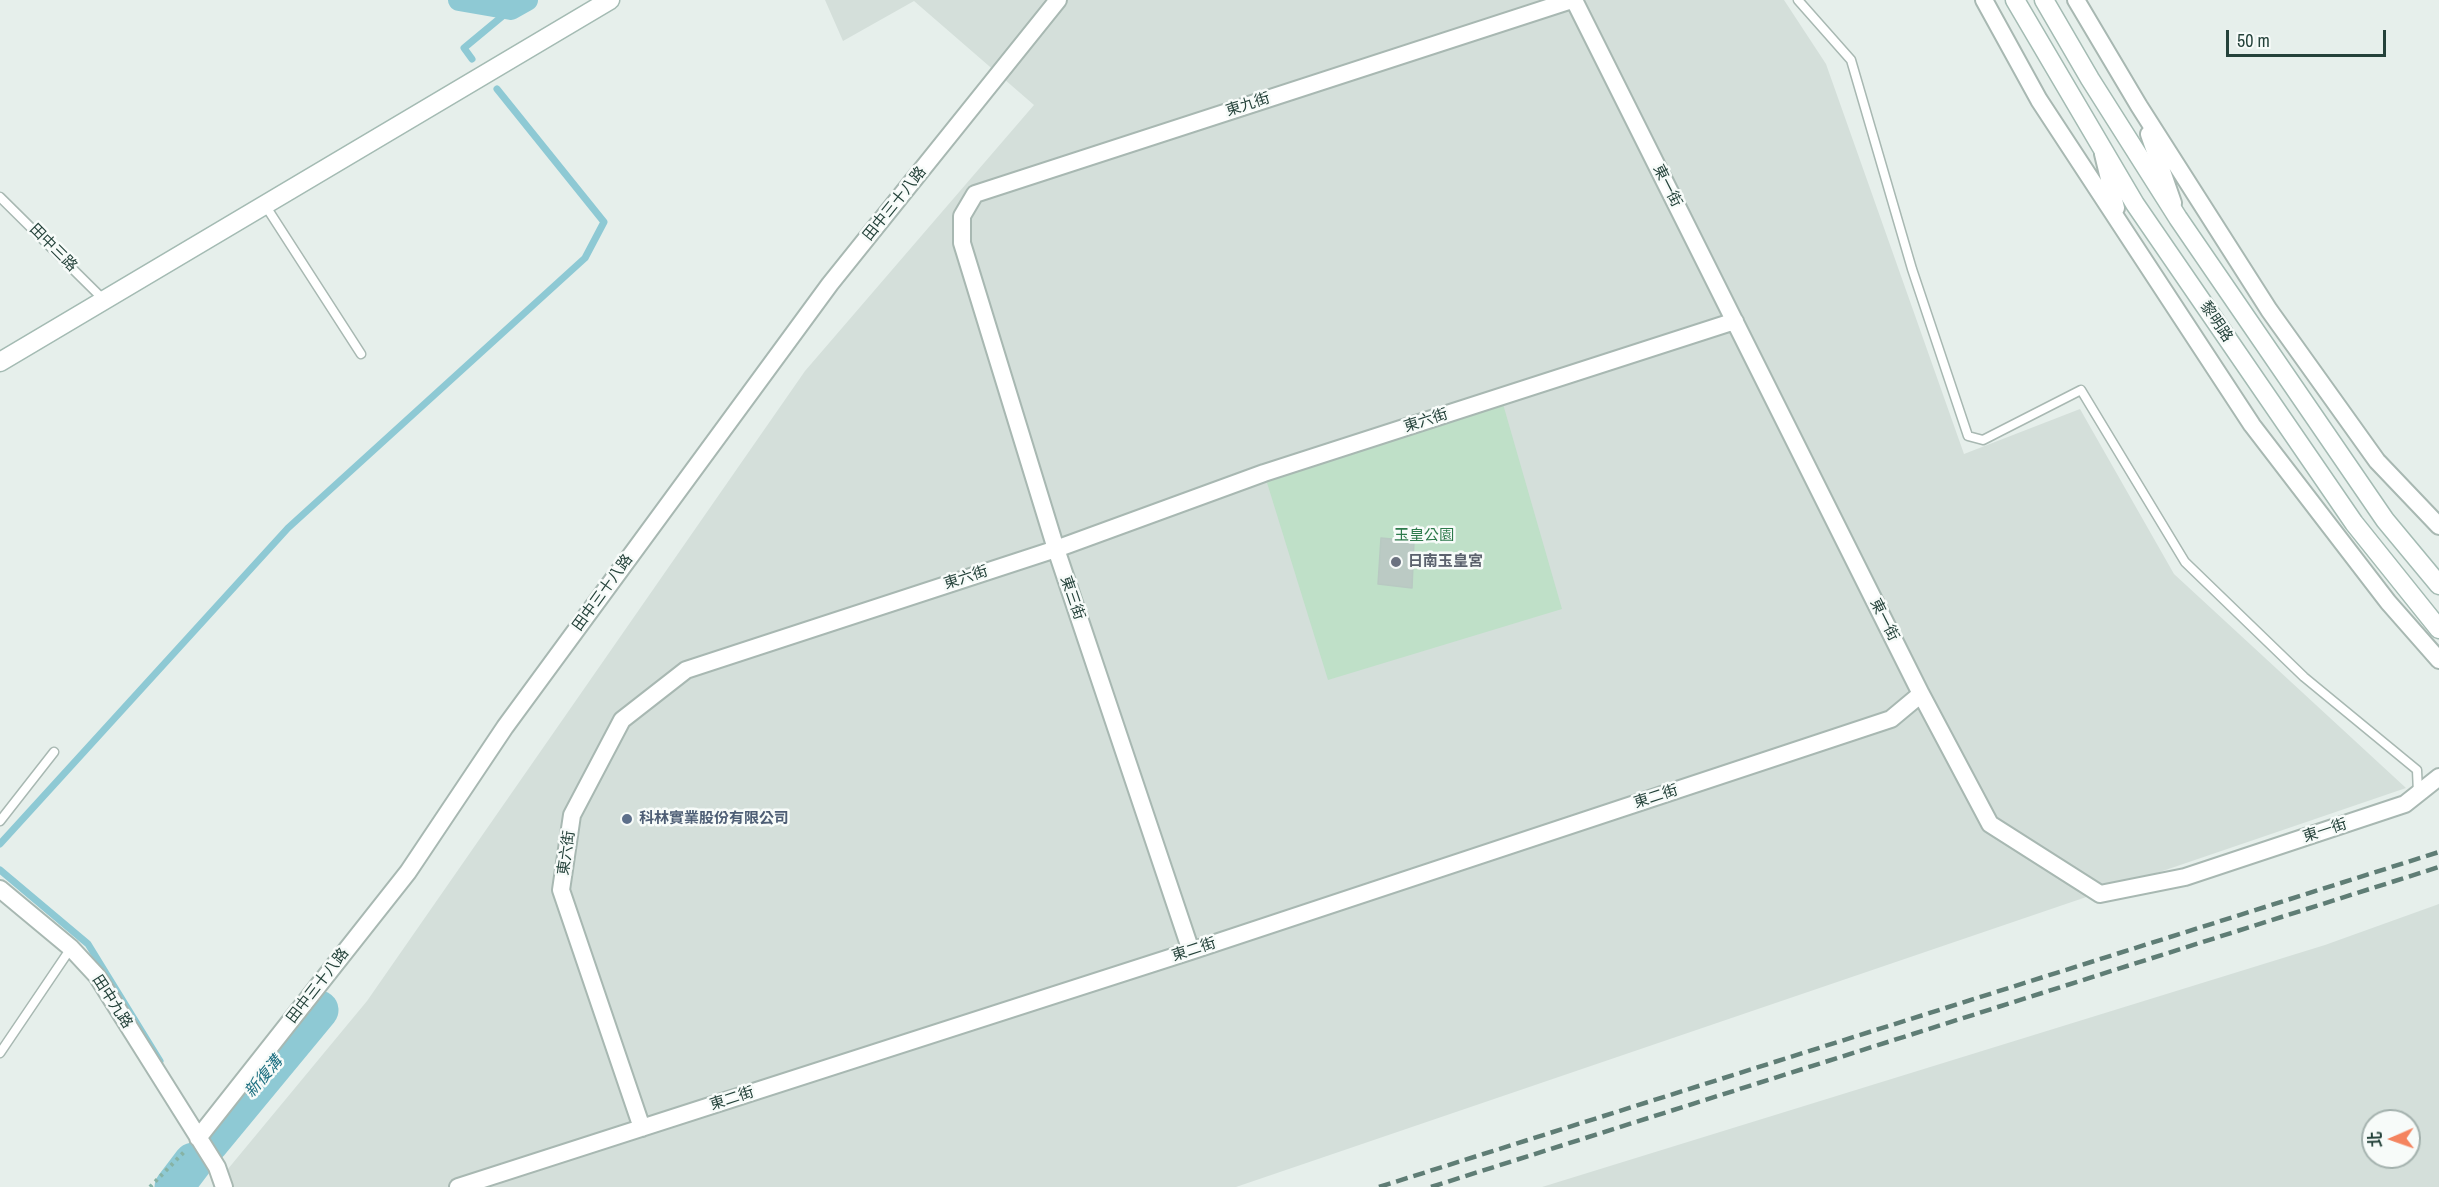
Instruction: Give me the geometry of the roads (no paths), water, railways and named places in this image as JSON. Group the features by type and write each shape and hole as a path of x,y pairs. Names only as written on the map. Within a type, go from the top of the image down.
{"street":[{"path":"0,362 610,0"},
{"name":"田中三十八路","path":"198,1138 408,872 505,727 830,284 1058,0"},
{"name":"東九街","path":"962,243 962,216 975,194 1573,0"},
{"name":"東一街","path":"1573,0 1921,694 1990,824 2100,894 2185,877 2405,804 2418,796"},
{"path":"1984,0 2039,100 2252,425 2388,602 2439,660"},
{"name":"黎明路","path":"2015,0 2135,204 2354,523 2439,630"},
{"name":"黎明路","path":"2044,0 2090,79 2178,218 2385,520 2439,585"},
{"path":"2076,0 2139,106 2269,310 2377,461 2439,526"},
{"path":"2139,106 2178,218"},
{"path":"2101,147 2119,221"},
{"name":"東三街","path":"962,243 1056,549 1191,951"},
{"name":"東六街","path":"642,1128 561,890 572,815 622,720 686,670 1056,549 1264,473 1735,321"},
{"name":"東二街","path":"458,1187 1191,951 1891,719 1921,694"},
{"path":"2418,796 2439,777"},
{"path":"2418,796 2439,795"},
{"name":"田中九路","path":"0,890 71,948 97,976 217,1167 224,1187"}],"lane":[{"path":"1798,0 1851,60 1912,269 1968,436 1983,440 2081,390 2185,562 2304,677 2417,770 2418,796"},
{"name":"田中三路","path":"0,197 105,300"},
{"path":"265,205 361,354"},
{"path":"0,821 54,752"},
{"path":"0,1053 71,948"}],"waterway":[{"path":"459,0 511,9 527,0"},
{"path":"472,59 464,48 511,9"},
{"path":"0,844 288,528 585,258 604,222 497,89"},
{"path":"0,870 88,944 160,1061"},
{"name":"新復溝","path":"209,1143 319,1010"},
{"name":"新復溝","path":"174,1187 193,1162"}],"railway":[{"path":"1379,1187 2439,852"},
{"path":"1431,1187 2439,867"}],"place":[{"name":"日南玉皇宮","path":"1396,562"},
{"name":"科林實業股份有限公司","path":"627,819"}],"park label":[{"name":"玉皇公園","path":"1424,536"}]}
